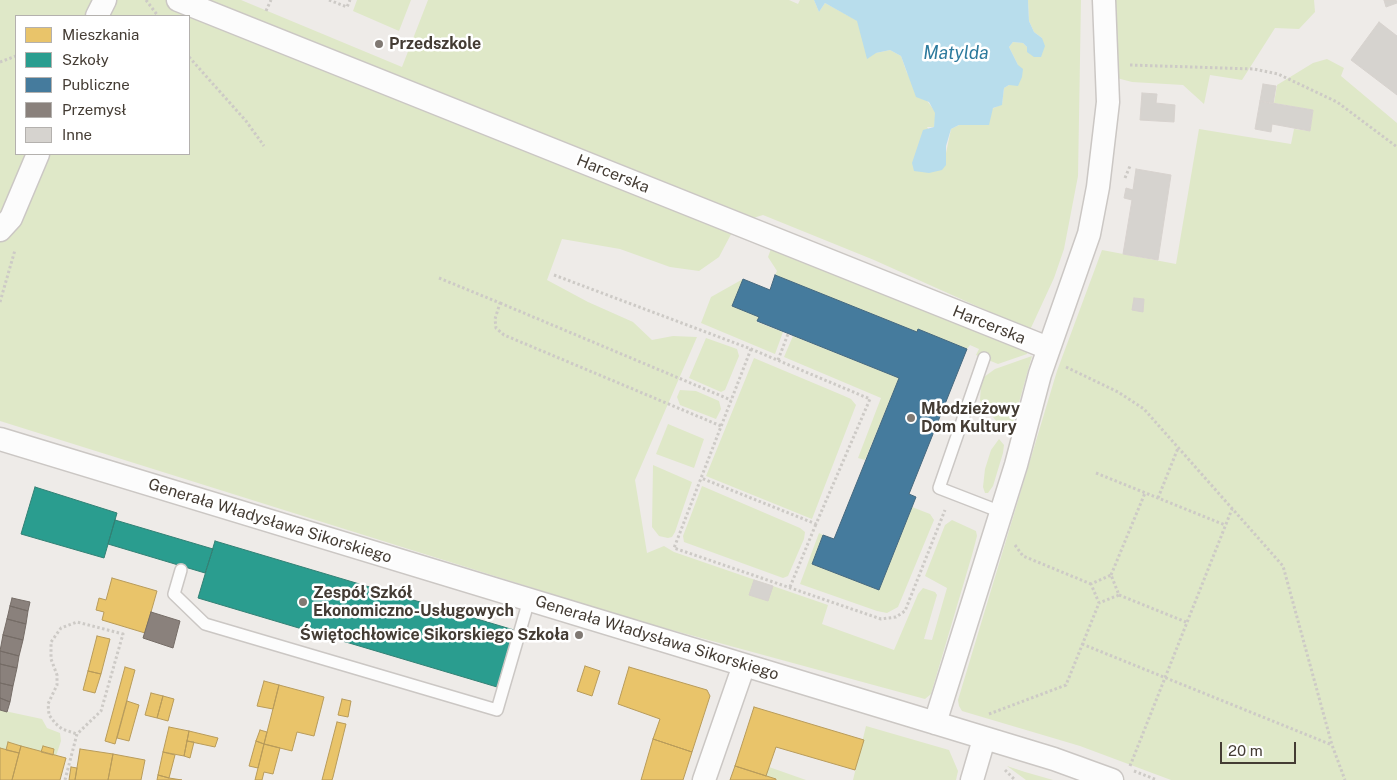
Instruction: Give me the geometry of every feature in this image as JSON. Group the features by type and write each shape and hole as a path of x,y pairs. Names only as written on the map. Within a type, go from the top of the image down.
{"street":[{"path":"97,15 104,0"},
{"name":"Harcerska","path":"178,0 1048,348"},
{"path":"934,723 1000,512 1048,348 1089,234 1104,145 1108,102 1104,0"},
{"path":"0,230 10,218 38,155"},
{"name":"Generała Władysława Sikorskiego","path":"0,439 984,739 1054,759 1121,771"},
{"path":"704,780 744,665"},
{"path":"972,780 984,739"}],"lane":[{"path":"984,358 939,488 1000,512"},
{"path":"181,570 174,594 205,624 497,710 529,600"}],"path":[{"path":"146,0 157,15"},
{"path":"329,0 347,7 350,0"},
{"path":"0,62 15,56"},
{"path":"190,58 246,121 264,146"},
{"path":"1107,65 1254,69 1278,74 1337,102 1397,147"},
{"path":"1123,184 1130,166"},
{"path":"554,275 778,360 870,399 790,587"},
{"path":"439,278 731,400"},
{"path":"500,303 495,319 496,328 504,335 721,426"},
{"path":"778,360 788,334"},
{"path":"750,350 674,548 881,619 896,617 905,611 951,493"},
{"path":"1062,366 1118,392 1144,409 1283,566 1332,746 1345,780"},
{"path":"1158,498 1178,448"},
{"path":"1096,474 1226,525"},
{"path":"701,478 816,524"},
{"path":"1090,584 1110,575 1145,493"},
{"path":"1157,780 1121,771 1164,678 1232,509"},
{"path":"983,716 1066,684 1099,603 1090,584 1023,556"},
{"path":"1110,575 1119,596"},
{"path":"1099,603 1119,596 1186,622"},
{"path":"65,780 77,734 101,711 123,634 77,622 61,628 51,642 51,658 57,675 57,685 48,704 49,715 55,723 62,730 77,734"},
{"path":"1082,644 1332,746"}],"green space":[{"path":"0,0 241,0 402,67 428,0 789,0 798,4 800,0 814,0 819,12 825,3 858,21 862,35 876,53 890,50 901,56 907,73 936,113 934,127 927,127 945,158 951,129 1002,104 1004,88 1009,85 1018,65 1009,47 1013,42 1023,43 1027,47 1042,38 1034,32 1029,21 1028,0 1081,0 1078,176 1064,249 1054,278 1030,330 874,260 763,215 737,223 719,257 699,271 670,267 620,249 562,239 547,280 588,302 633,322 652,340 673,336 697,337 635,480 647,553 664,546 674,552 828,605 822,624 894,650 918,594 923,588 935,592 937,595 924,639 932,640 947,588 925,576 945,525 952,520 976,531 977,536 972,555 931,694 925,699 635,620 0,421"},
{"path":"357,0 411,0 399,31 353,11"},
{"path":"1110,0 1314,0 1315,12 1299,29 1275,28 1242,80 1210,75 1204,104 1183,85 1132,82 1113,77"},
{"path":"1327,59 1344,68 1341,76 1397,123 1397,780 1171,780 1080,746 962,711 958,700 1057,371 1102,250 1176,264 1199,129 1291,144 1294,129 1310,131 1313,110 1274,103 1277,85 1313,63"},
{"path":"772,246 1030,349 1027,354 998,364 976,355 979,349 970,345 967,349 918,329 917,332 775,275 777,271 768,257"},
{"path":"743,279 732,306 759,317 757,322 783,332 775,354 701,323 711,297"},
{"path":"793,336 899,378 865,460 858,458 881,398 784,357"},
{"path":"706,338 737,349 739,356 725,390 721,392 689,378"},
{"path":"1032,356 1010,429 999,424 985,408 980,400 981,384 984,377 995,369"},
{"path":"754,358 851,399 856,405 812,519 706,476"},
{"path":"680,390 696,391 719,401 721,409 716,419 680,405 677,397"},
{"path":"668,424 704,439 694,468 656,454"},
{"path":"999,439 1004,445 1003,453 993,486 988,493 985,493 983,487 985,469 991,450"},
{"path":"653,465 692,482 675,532 672,537 668,538 659,536 652,527"},
{"path":"702,486 800,528 805,532 804,539 788,576 783,578 684,542 683,536"},
{"path":"912,507 930,514 934,520 898,607 887,613 877,611 800,584 819,533 823,535 812,564 879,590"},
{"path":"0,710 42,719 47,728 60,733 61,741 56,756 53,755 54,749 43,746 41,752 8,742 6,750 0,748"},
{"path":"866,726 949,750 958,771 956,780 853,780"},
{"path":"1007,766 1025,772 1053,780 1026,780"},
{"path":"769,767 806,780 778,780 766,776"}],"water":[{"name":"Matylda","path":"814,0 1028,0 1029,21 1034,32 1042,38 1045,46 1041,57 1034,57 1027,52 1027,47 1023,43 1013,42 1009,47 1018,65 1023,69 1022,77 1018,86 1009,85 1004,88 1002,105 993,108 989,125 959,125 951,129 946,146 946,165 942,170 929,173 914,171 912,163 923,130 934,127 935,113 929,102 916,97 901,56 890,50 876,53 867,59 857,21 825,3 819,12"}],"building: Mieszkania":[{"path":"112,578 157,591 145,633 102,620 104,612 96,610 99,598 106,600"},
{"path":"97,636 110,639 101,674 88,671"},
{"path":"585,666 600,671 592,696 577,691"},
{"path":"125,667 135,670 115,744 105,741"},
{"path":"629,667 707,690 710,696 692,752 653,739 660,719 618,704"},
{"path":"88,671 101,674 95,693 83,690"},
{"path":"264,681 279,685 273,709 257,706"},
{"path":"279,685 324,697 314,736 297,732 292,751 264,744"},
{"path":"151,693 163,696 157,718 145,715"},
{"path":"163,696 174,699 168,721 157,718"},
{"path":"342,699 351,701 348,717 338,715"},
{"path":"127,701 139,705 129,741 117,738"},
{"path":"754,707 864,740 855,770 776,747 766,776 735,766"},
{"path":"337,722 346,724 333,777 332,780 322,780"},
{"path":"169,727 189,731 184,756 163,752"},
{"path":"260,730 267,732 264,744 256,741"},
{"path":"189,731 218,738 215,747 187,741"},
{"path":"653,739 692,752 683,780 641,780"},
{"path":"187,741 194,742 190,758 184,756"},
{"path":"256,741 264,744 258,768 249,766"},
{"path":"8,742 21,746 19,753 6,750"},
{"path":"264,744 280,748 273,774 264,772 262,780 255,780"},
{"path":"21,746 66,758 60,780 12,780"},
{"path":"43,746 54,749 53,755 41,752"},
{"path":"0,748 19,753 12,780 0,780"},
{"path":"80,749 113,754 108,780 75,780"},
{"path":"163,752 175,755 169,778 158,775"},
{"path":"113,754 145,760 141,780 108,780"},
{"path":"735,766 776,779 776,780 730,780"},
{"path":"71,767 77,768 75,780 69,780"},
{"path":"158,775 169,778 182,780 157,780"}],"building: Szkoły":[{"path":"35,487 117,513 104,558 21,534"},
{"path":"115,520 213,549 205,573 108,544"},
{"path":"215,541 514,630 497,687 198,598"}],"building: Publiczne":[{"name":"Młodzieżowy Dom Kultury","path":"775,275 917,332 918,329 967,349 909,494 916,497 879,590 812,564 823,535 834,539 899,378 757,321 759,317 732,306 743,279 770,290"}],"building: Przemysł":[{"path":"12,598 30,602 28,611 10,606"},
{"path":"10,606 28,611 26,624 7,619"},
{"path":"151,612 180,621 173,648 143,638"},
{"path":"7,619 26,624 23,640 3,635"},
{"path":"3,635 23,640 19,656 0,651"},
{"path":"0,651 19,656 17,668 0,664"},
{"path":"0,664 17,668 13,686 0,683"},
{"path":"0,683 13,686 10,702 0,698"},
{"path":"0,698 10,702 7,712 0,710"}],"building: Inne":[{"path":"1384,0 1396,0 1397,3 1386,7"},
{"path":"1379,22 1397,36 1397,95 1351,60"},
{"path":"1263,84 1276,86 1273,104 1260,101"},
{"path":"1142,93 1157,94 1156,103 1175,105 1174,122 1140,120"},
{"path":"1260,101 1313,110 1310,131 1272,124 1271,132 1255,129"},
{"path":"1136,169 1171,175 1158,260 1123,254 1132,200 1124,198 1126,188 1133,190"},
{"path":"1134,298 1144,299 1143,312 1132,310"},
{"path":"754,580 773,586 768,601 749,595"}],"place":[{"name":"Przedszkole","path":"379,44"},
{"name":"Młodzieżowy Dom Kultury","path":"911,418"},
{"name":"Zespół Szkół Ekonomiczno-Usługowych","path":"303,602"},
{"name":"Świętochłowice Sikorskiego Szkoła","path":"579,635"}]}
